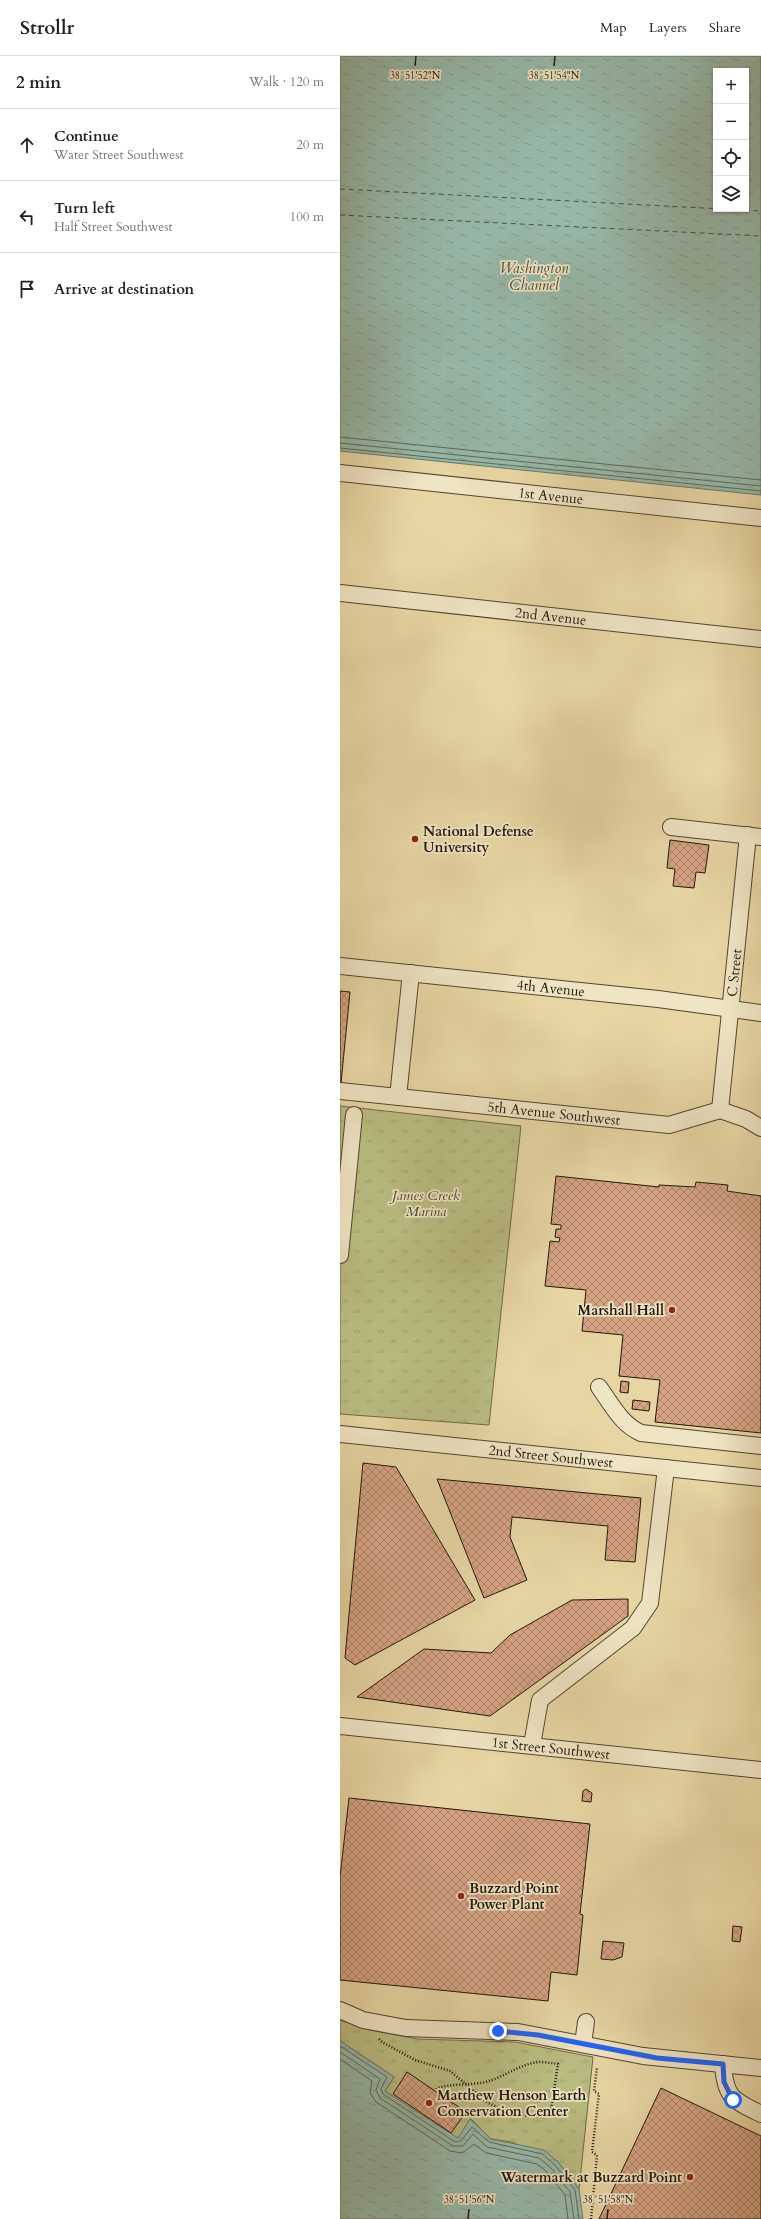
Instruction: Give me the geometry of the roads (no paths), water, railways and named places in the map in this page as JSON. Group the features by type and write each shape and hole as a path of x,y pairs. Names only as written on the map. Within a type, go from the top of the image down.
{"street":[{"name":"1st Avenue","path":"340,473 761,518"},
{"name":"2nd Avenue","path":"340,593 761,639"},
{"path":"671,827 755,836"},
{"name":"C Street","path":"720,1110 730,1010 755,836"},
{"name":"4th Avenue","path":"340,966 658,999 730,1010 761,1013"},
{"path":"398,1097 411,973"},
{"name":"5th Avenue Southwest","path":"340,1091 669,1124 720,1110"},
{"path":"720,1110 746,1120 761,1128"},
{"path":"340,1255 354,1115"},
{"path":"599,1387 621,1419 630,1428 642,1433 761,1446"},
{"name":"2nd Street Southwest","path":"340,1434 761,1478"},
{"path":"532,1744 540,1700 633,1628 650,1603 666,1468"},
{"name":"1st Street Southwest","path":"340,1726 532,1744 761,1770"},
{"path":"340,2010 363,2020 426,2030 518,2032 650,2057 761,2068"},
{"path":"583,2044 586,2022"},
{"path":"723,2064 724,2082 733,2100 761,2114"}],"water":[{"name":"Washington Channel","path":"340,56 761,56 761,495 340,451"},
{"path":"340,2041 394,2077 385,2091 458,2138 470,2119 491,2139 544,2150 557,2161 579,2189 583,2219 340,2219"}],"place":[{"name":"National Defense University","path":"415,839"},
{"name":"Marshall Hall","path":"672,1310"},
{"name":"Buzzard Point Power Plant","path":"461,1896"},
{"name":"Matthew Henson Earth Conservation Center","path":"429,2103"},
{"name":"Watermark at Buzzard Point","path":"690,2177"}],"park label":[{"name":"James Creek Marina","path":"426,1204"}]}
